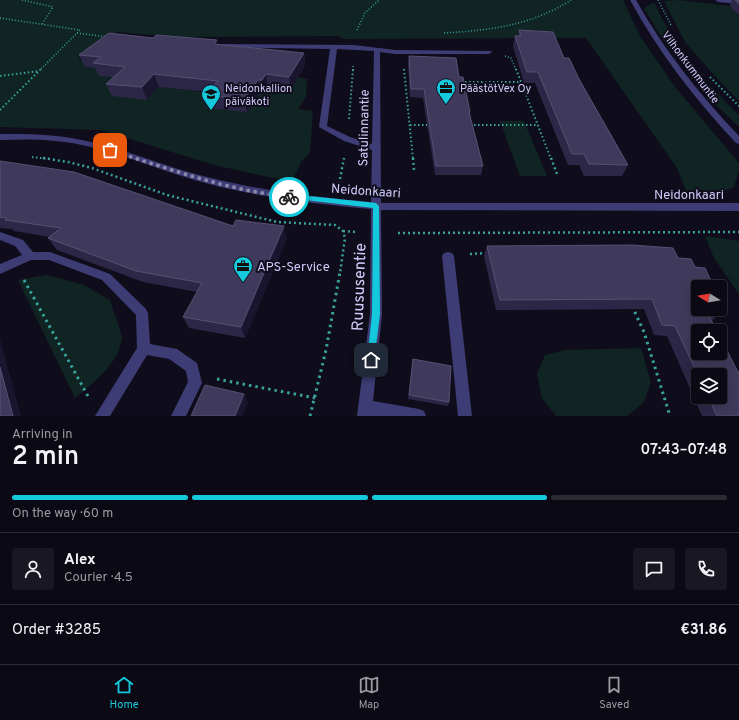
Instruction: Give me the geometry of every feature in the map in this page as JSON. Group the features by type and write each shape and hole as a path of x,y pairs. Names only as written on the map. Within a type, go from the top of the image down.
{"street":[{"name":"Vilhonkummuntie","path":"633,0 644,21 668,59 711,112 739,142"},
{"path":"718,0 739,2"},
{"path":"210,46 354,47 402,52 489,52"},
{"path":"334,47 323,127 347,139 376,148"},
{"name":"Satulinnantie","path":"376,206 378,50"},
{"name":"Neidonkaari","path":"0,137 40,137 69,140 110,150 181,173 231,187 270,194 376,206 739,207"},
{"name":"Ruususentie","path":"365,412 376,314 376,206"},
{"path":"0,236 18,243 30,256"},
{"path":"0,269 30,256 50,256 106,277 142,313 144,349 102,416"},
{"path":"448,256 465,416"},
{"path":"144,349 172,353 192,367 195,383 178,416"},
{"path":"365,412 419,416"}],"path":[{"path":"22,0 54,7 42,24"},
{"path":"357,32 364,12 379,0"},
{"path":"440,33 478,31 528,23 557,10 571,0"},
{"path":"658,0 673,27"},
{"path":"0,18 80,30 0,110"},
{"path":"76,33 114,37"},
{"path":"402,52 414,170"},
{"path":"489,52 511,58 557,174"},
{"path":"0,76 38,71"},
{"path":"709,75 739,106"},
{"path":"459,82 520,82"},
{"path":"466,125 538,125"},
{"path":"410,126 434,126"},
{"path":"31,157 68,162 92,168 167,195 239,213 277,222 335,225 343,231 376,233 739,232"},
{"path":"310,416 324,365 335,304 345,238 343,231"},
{"path":"448,256 494,253"},
{"path":"15,263 91,402"},
{"path":"631,305 644,332 670,416"},
{"path":"194,375 315,398"}],"green space":[{"path":"0,0 623,0 640,36 675,87 739,163 739,170 734,187 706,199 689,198 677,168 586,38 344,39 338,36 177,37 117,32 79,56 80,61 83,58 86,67 118,71 171,88 203,92 212,81 264,93 268,87 291,89 298,77 307,79 306,97 298,109 313,111 310,151 307,157 302,160 292,182 214,165 101,130 0,127"},
{"path":"679,0 730,6 739,16 739,101 685,42 664,1"},
{"path":"653,3 655,4 681,50 703,77 739,115 739,127 716,105 667,46 644,8"},
{"path":"500,121 524,121 547,176 520,176"},
{"path":"705,236 739,241 739,294 714,258"},
{"path":"47,275 84,285 110,300 122,335 120,348 116,357 97,379 75,398 18,280"},
{"path":"641,348 651,382 644,402 627,416 556,416 542,398 537,374 545,355 566,350"}],"building":[{"path":"519,30 553,32 564,58 569,58 579,79 628,165 589,164 584,154 572,154 538,72 527,72 515,36 521,36"},
{"path":"109,33 153,38 156,35 217,40 214,44 304,53 289,77 266,74 262,80 258,80 244,99 206,95 218,81 154,74 142,87 106,84 125,67 93,63 101,57 79,55"},
{"path":"409,56 456,58 459,77 463,77 469,112 483,166 436,166 424,89 411,89"},
{"path":"0,161 74,172 233,226 236,220 284,226 241,327 183,317 202,283 136,271 48,238 61,228 5,220 7,218 0,217"},
{"path":"632,245 673,248 678,258 691,259 695,267 705,268 711,280 691,280 691,316 709,316 713,324 691,324 691,360 727,360 727,351 739,372 739,416 717,416 711,404 727,404 727,368 695,368 675,326 662,325 652,299 500,300 487,246"},
{"path":"413,359 451,366 449,402 409,395"},
{"path":"0,367 13,416 0,416"},
{"path":"205,385 244,394 235,416 191,416"}],"way so far":[{"path":"110,150 194,177 231,187 289,197"}],"place":[{"name":"PäästötVex Oy","path":"446,105"},
{"name":"Neidonkallion päiväkoti","path":"211,111"},
{"name":"APS-Service","path":"243,283"}],"route":[{"path":"289,197 376,206 376,314 371,360"}]}
